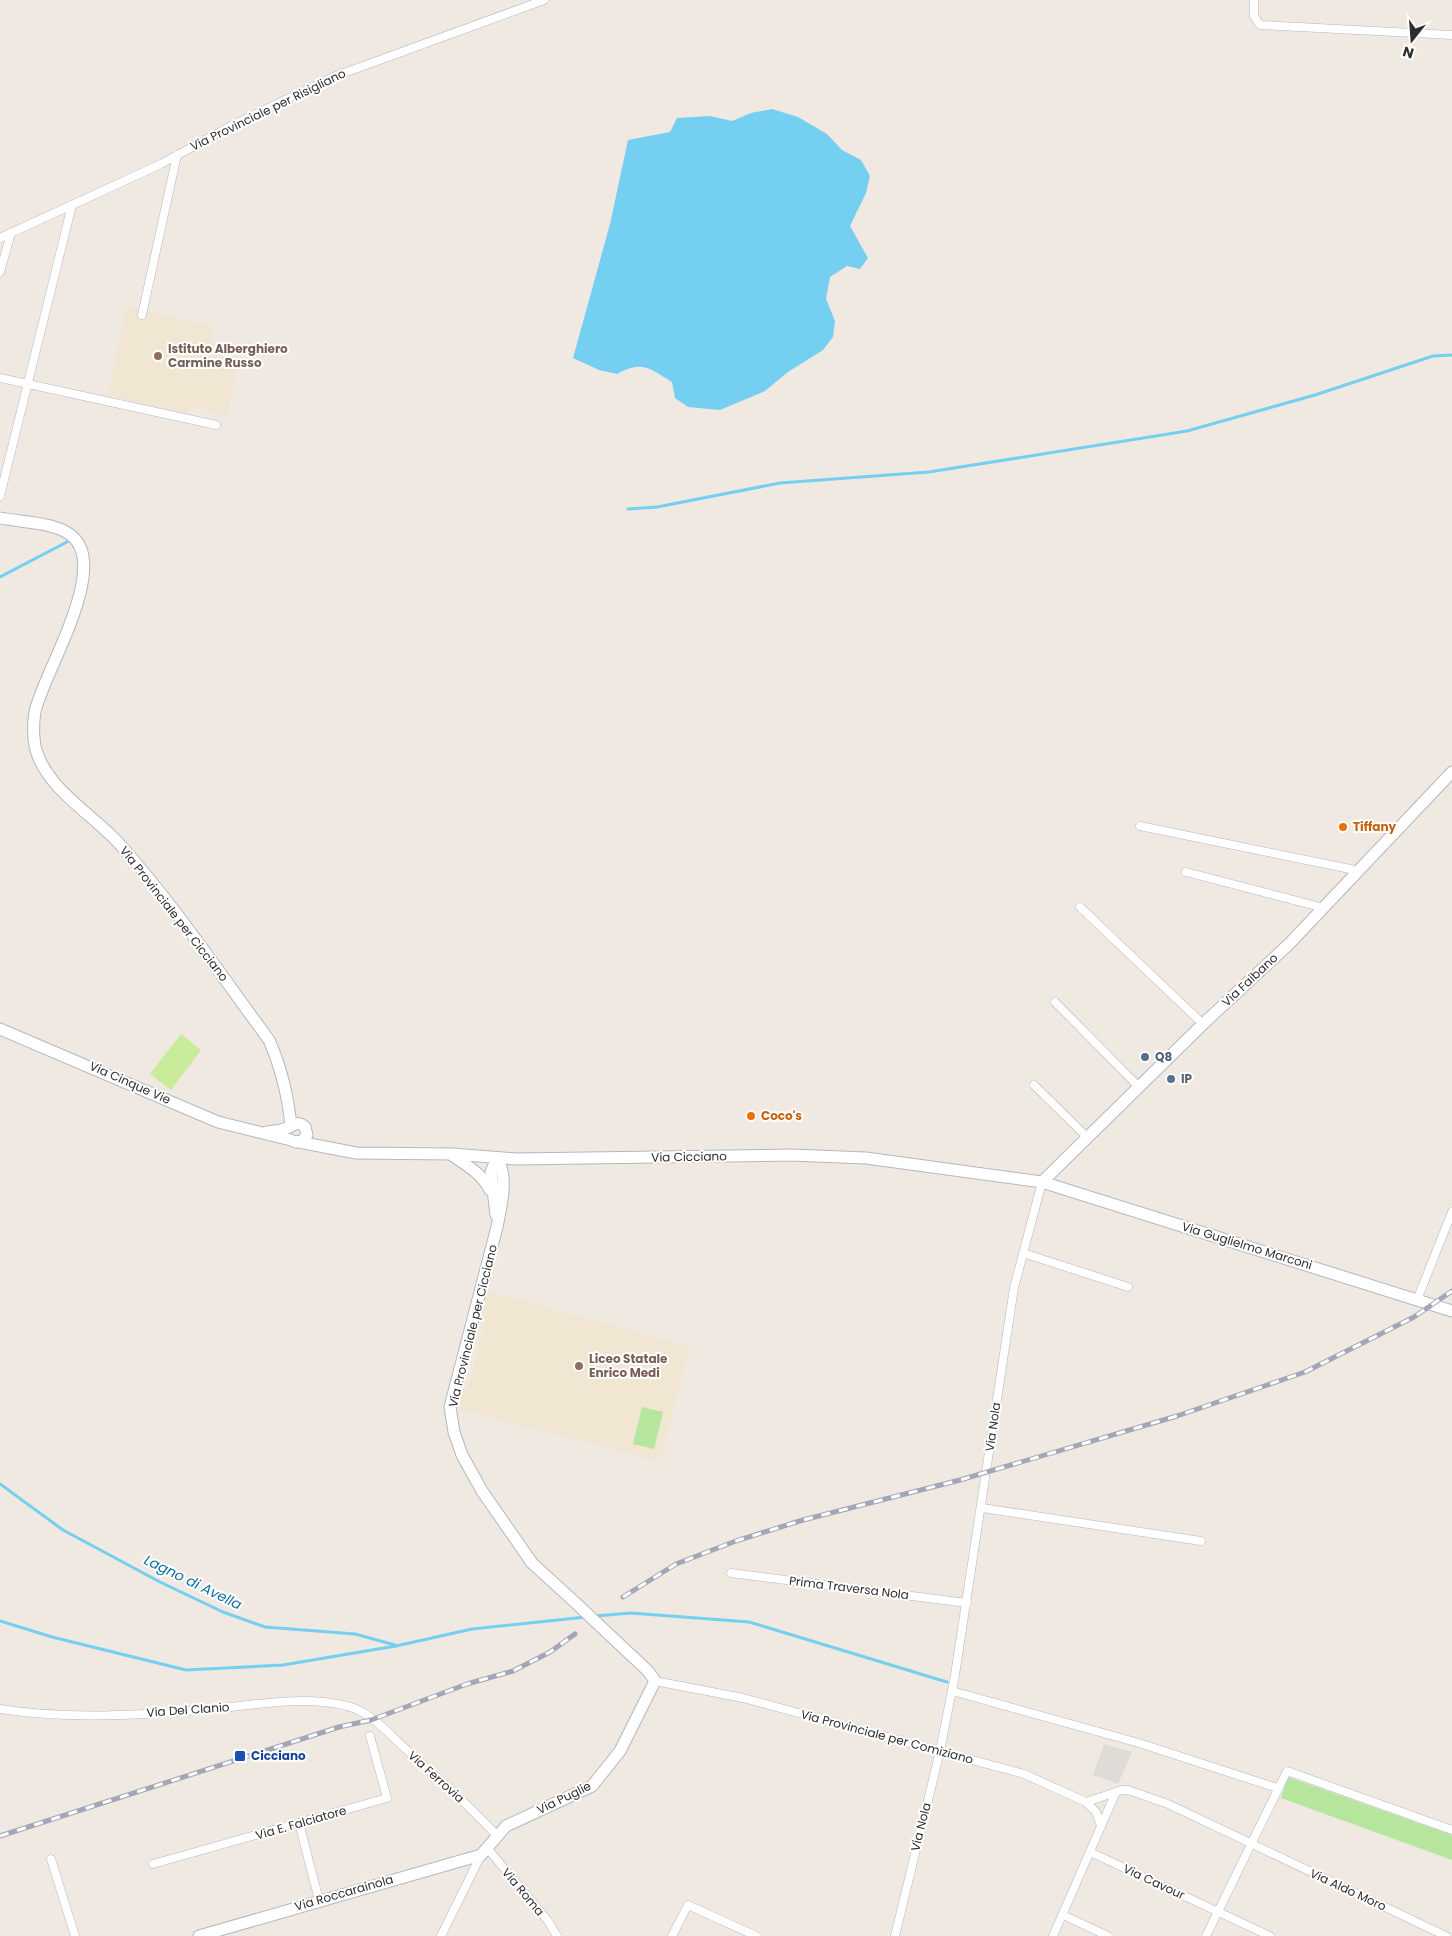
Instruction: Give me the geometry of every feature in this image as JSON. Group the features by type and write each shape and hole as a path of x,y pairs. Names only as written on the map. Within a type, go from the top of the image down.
{"street":[{"name":"Via Provinciale per Risigliano","path":"0,238 177,155 333,76 544,0"},
{"path":"1254,0 1254,16 1260,25 1452,35"},
{"path":"142,315 177,155"},
{"path":"0,496 72,205"},
{"path":"0,272 11,233"},
{"path":"0,378 216,425"},
{"name":"Via Provinciale per Cicciano","path":"0,518 55,528 66,532 78,540 82,550 85,571 80,597 35,712 34,734 36,750 44,767 61,789 122,846 160,892 269,1040 297,1127"},
{"name":"Via Faibano","path":"1042,1182 1324,908 1452,772"},
{"path":"1140,826 1360,870"},
{"path":"1186,872 1324,908"},
{"path":"1080,907 1203,1024"},
{"path":"1056,1002 1139,1087"},
{"name":"Via Cinque Vie","path":"0,1029 218,1122 295,1141"},
{"path":"1034,1085 1087,1138"},
{"path":"297,1127 306,1138 295,1141 288,1136 297,1127"},
{"name":"Via Cinque Vie","path":"262,1133 297,1127"},
{"name":"Via Cicciano","path":"297,1127 335,1149"},
{"name":"Via Cicciano","path":"295,1141 335,1149 380,1154 452,1154 516,1159 791,1155 866,1158 1042,1182"},
{"name":"Via Provinciale per Cicciano","path":"452,1154 475,1170 485,1181 492,1194"},
{"name":"Via Provinciale per Cicciano","path":"497,1158 502,1169 503,1186"},
{"name":"Via Provinciale per Cicciano","path":"497,1158 491,1172 497,1227"},
{"name":"Via Provinciale per Cicciano","path":"516,1159 509,1169 503,1186 497,1227 450,1407 454,1432 462,1455 482,1491 532,1563 648,1672 655,1681"},
{"name":"Via Nola","path":"894,1936 940,1751 956,1675 982,1508 1004,1344 1023,1253 1042,1182"},
{"name":"Via Guglielmo Marconi","path":"1042,1182 1452,1312"},
{"path":"1417,1300 1452,1212"},
{"path":"1023,1253 1128,1287"},
{"path":"982,1508 1201,1541"},
{"name":"Prima Traversa Nola","path":"731,1573 967,1603"},
{"name":"Via Provinciale per Comiziano","path":"655,1681 743,1698 1024,1774 1086,1802"},
{"name":"Via Puglie","path":"484,1852 506,1826 592,1786 620,1751 655,1681"},
{"path":"953,1690 1139,1743 1277,1788"},
{"name":"Via Del Clanio","path":"0,1709 28,1713 113,1714 175,1712 305,1701 347,1706 371,1720"},
{"name":"Via Ferrovia","path":"371,1720 459,1796 498,1837"},
{"name":"Via E. Falciatore","path":"153,1864 387,1798 370,1736"},
{"path":"1206,1936 1287,1771 1452,1830"},
{"name":"Via Aldo Moro","path":"1116,1792 1128,1790 1168,1804 1446,1936"},
{"path":"1101,1826 1096,1812 1086,1802 1116,1792"},
{"path":"1053,1936 1116,1792"},
{"path":"299,1823 320,1900"},
{"path":"441,1936 484,1852"},
{"name":"Via Roccarainola","path":"199,1936 484,1852"},
{"name":"Via Roma","path":"484,1852 543,1915 558,1936"},
{"name":"Via Cavour","path":"1090,1852 1270,1936"},
{"path":"51,1859 76,1936"},
{"path":"672,1936 688,1905 756,1936"},
{"path":"1062,1915 1108,1936"}],"shaded area":[{"path":"127,306 214,328 210,352 238,360 228,416 190,406 189,415 108,395"},
{"name":"Liceo Statale Enrico Medi","path":"486,1291 690,1347 660,1461 457,1409 461,1395 470,1380 484,1325 481,1320"},
{"path":"1104,1744 1132,1752 1118,1784 1093,1775"}],"green space":[{"path":"181,1034 201,1050 171,1090 150,1074"},
{"path":"642,1407 663,1412 654,1449 633,1444"},
{"path":"1288,1777 1452,1835 1452,1860 1281,1798"}],"water":[{"path":"772,109 798,117 827,134 842,150 861,160 870,176 866,193 850,226 868,258 860,269 847,266 830,277 826,299 835,321 833,337 823,350 788,372 765,391 720,410 688,407 675,398 672,382 651,370 633,367 617,374 599,370 573,358 610,224 628,140 670,132 677,118 710,116 732,121 751,113"}],"waterway":[{"path":"628,509 657,507 780,483 929,472 1187,431 1315,395 1433,356 1452,355"},
{"path":"0,577 67,542"},
{"name":"Lagno di Avella","path":"0,1484 63,1530 160,1582 223,1612 265,1627 355,1634 395,1645"},
{"path":"595,1616 631,1613 749,1622 947,1682"},
{"path":"0,1621 52,1637 186,1670 283,1665 396,1646 472,1629 586,1617"}],"railway":[{"path":"623,1597 676,1564 736,1541 803,1520 960,1480 1177,1416 1305,1372 1414,1317 1452,1291"},
{"path":"0,1836 339,1727 371,1720 467,1684 513,1671 550,1652 575,1634"}],"place":[{"name":"Istituto Alberghiero Carmine Russo","path":"158,356"},
{"name":"Tiffany","path":"1343,827"},
{"name":"Q8","path":"1145,1057"},
{"name":"IP","path":"1171,1079"},
{"name":"Coco's","path":"751,1116"},
{"name":"Liceo Statale Enrico Medi","path":"579,1366"},
{"name":"Cicciano","path":"240,1756"}]}
